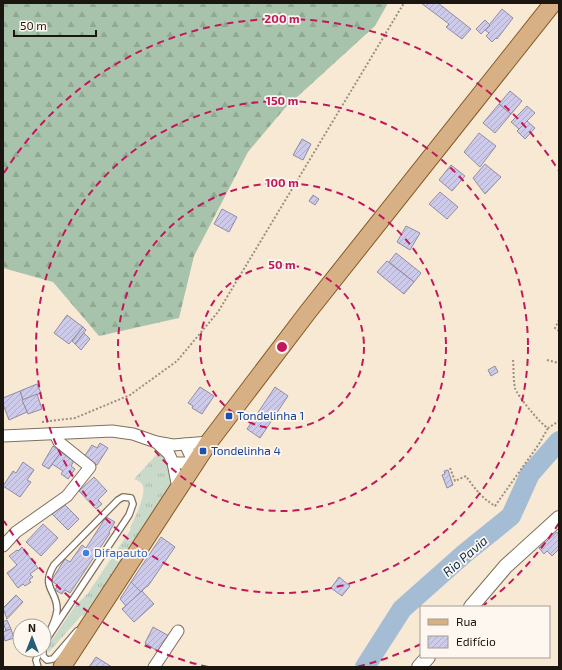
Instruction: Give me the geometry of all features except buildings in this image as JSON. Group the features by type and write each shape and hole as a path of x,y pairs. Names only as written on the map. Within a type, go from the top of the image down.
{"main road":[{"path":"62,667 209,442 307,314 553,3"}],"street":[{"path":"3,436 112,431 133,434 156,442 173,445 209,442"},
{"path":"3,546 16,532 67,496 90,467 59,442 55,434"},
{"path":"156,442 169,454 174,463 178,488"},
{"path":"174,463 194,463 185,444"},
{"path":"472,606 510,562 559,518"},
{"path":"154,667 178,631"},
{"path":"419,667 427,658"}],"lane":[{"path":"123,497 131,498 133,504 129,515 44,643 55,621 57,609 48,580 49,573 54,565 118,500 123,497"},
{"path":"46,658 47,660 53,659 75,632 94,617"}],"path":[{"path":"36,423 75,418 130,395 176,361 218,312 404,3"},
{"path":"559,320 555,328 559,331"},
{"path":"512,360 515,388 517,393 536,419 548,428"},
{"path":"547,360 559,363"},
{"path":"450,468 455,481 466,476 475,489 495,506 539,444 548,428 559,420"}],"green space":[{"path":"3,3 388,3 375,26 285,108 248,152 194,256 179,318 99,336 53,282 3,268"},
{"path":"160,451 167,458 172,484 169,490 89,613 81,616 52,649 52,640 75,606 88,593 131,529 130,528 142,500 143,493 142,484 134,479"}],"waterway":[{"name":"Rio Pavia","path":"365,667 402,609 464,554 511,516 530,474 559,441"}],"place":[{"name":"Tondelinha 1","path":"229,416"},
{"name":"Tondelinha 4","path":"203,451"},
{"name":"Difapauto","path":"86,553"}]}
